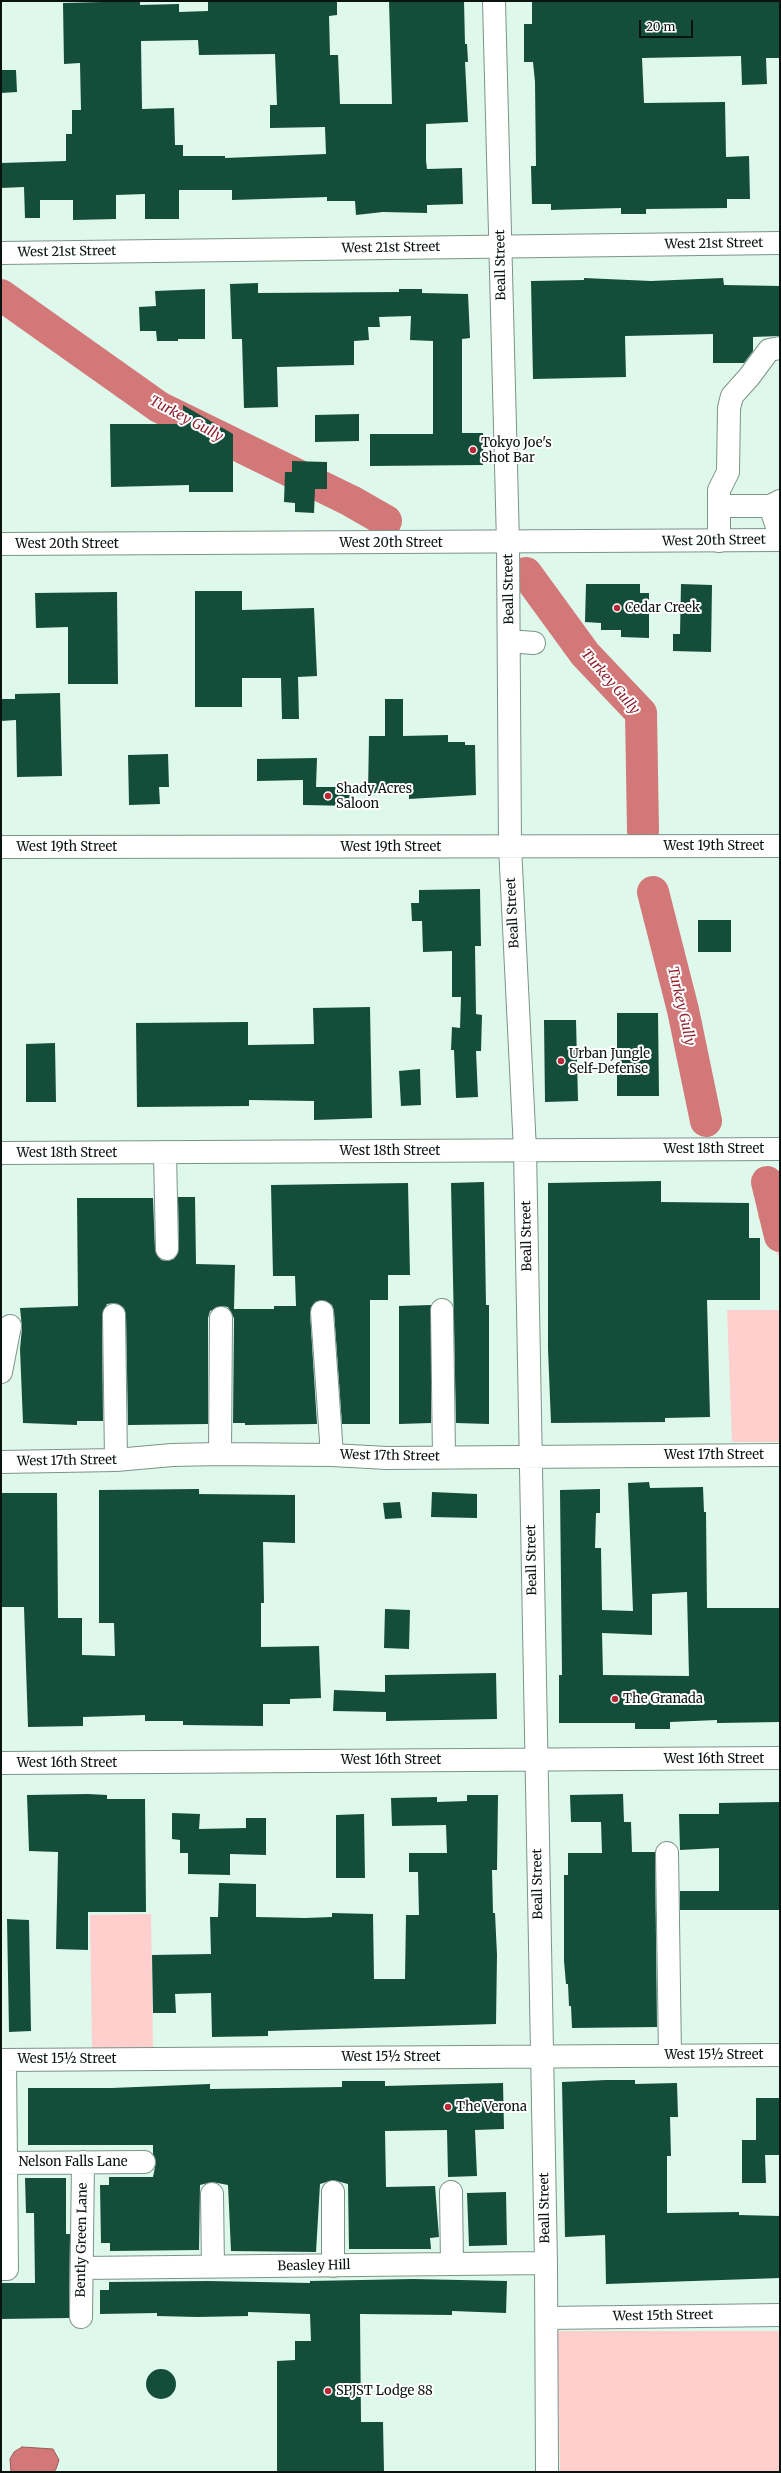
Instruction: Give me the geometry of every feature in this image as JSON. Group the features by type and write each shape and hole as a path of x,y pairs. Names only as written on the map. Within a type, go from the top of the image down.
{"street":[{"name":"Beall Street","path":"494,1 508,543 510,846 525,1150 535,1759 546,2264 546,2472"},
{"name":"West 21st Street","path":"1,253 780,243"},
{"path":"719,541 719,490 728,472 729,408 732,396 750,377 769,350 780,348"},
{"path":"719,506 775,503 780,536"},
{"name":"West 20th Street","path":"1,544 508,543 780,540"},
{"path":"509,641 534,642"},
{"name":"West 19th Street","path":"1,847 510,846 685,839 780,846"},
{"name":"West 18th Street","path":"1,1153 780,1149"},
{"path":"165,1152 167,1249"},
{"path":"442,1310 444,1457"},
{"path":"322,1312 332,1455"},
{"path":"114,1315 116,1460"},
{"path":"220,1454 221,1318"},
{"path":"1,1372 10,1326"},
{"name":"West 17th Street","path":"1,1462 116,1460 172,1455 220,1454 332,1455 387,1458 780,1455"},
{"name":"West 16th Street","path":"1,1763 780,1758"},
{"path":"667,1853 670,2056"},
{"name":"West 15½ Street","path":"3,2060 780,2055"},
{"path":"3,2060 4,2269"},
{"name":"Bently Green Lane","path":"81,2317 83,2162"},
{"name":"Nelson Falls Lane","path":"4,2163 144,2162"},
{"path":"333,2192 333,2266"},
{"path":"451,2192 452,2264"},
{"path":"212,2194 213,2267"},
{"name":"Beasley Hill","path":"82,2268 546,2264"},
{"name":"West 15th Street","path":"546,2318 780,2315"}],"shaded area":[{"path":"758,1177 780,1177 780,1260 758,1217"},
{"path":"727,1310 780,1310 780,1442 732,1442"},
{"path":"151,1914 153,2048 92,2049 90,1915"},
{"path":"557,2331 780,2331 780,2472 560,2472"},
{"path":"22,2447 53,2449 59,2460 54,2472 11,2472 10,2459 14,2452"}],"building":[{"path":"140,1 140,5 179,4 179,12 208,11 208,2 337,1 337,15 329,16 330,55 338,55 340,104 392,104 389,1 464,1 465,44 467,44 468,62 465,62 468,122 426,124 427,169 462,168 463,204 427,205 427,213 383,212 356,215 355,201 327,201 327,197 232,200 232,190 179,190 179,219 145,219 145,194 116,195 116,219 73,220 73,200 40,200 40,218 25,218 24,187 1,188 1,163 66,161 66,134 72,134 72,110 81,110 80,63 64,64 63,3","holes":["198,40 199,55 275,54 277,105 270,105 270,128 325,127 326,154 225,158 225,156 183,156 183,145 175,145 174,108 142,109 141,41"]},
{"path":"532,1 780,1 780,58 766,58 767,84 742,85 741,56 642,58 644,103 725,102 726,157 749,156 750,199 727,199 727,208 646,209 646,214 621,214 621,208 551,210 551,204 532,204 531,166 536,166 535,82 533,62 524,62 524,24 532,24"},
{"path":"1,70 16,70 17,92 1,93"},
{"path":"584,278 651,281 723,278 724,285 780,286 780,336 753,337 753,351 744,363 713,363 713,334 625,336 626,377 533,379 531,281 584,280"},
{"path":"258,283 258,293 399,292 399,289 422,289 422,293 468,294 470,338 462,339 462,433 483,433 483,465 370,466 370,434 433,434 433,341 410,340 411,316 379,317 380,327 368,327 369,340 354,341 354,365 277,367 278,407 244,408 242,339 232,339 230,284"},
{"path":"205,289 205,339 157,341 156,331 140,331 139,307 156,306 155,291"},
{"path":"183,405 233,434 233,492 189,492 189,485 111,487 110,424 183,424"},
{"path":"359,414 359,441 315,442 315,415"},
{"path":"292,461 327,462 327,489 315,489 314,513 295,512 295,503 284,502 285,472 292,472"},
{"name":"Cedar Creek","path":"586,584 640,584 640,593 649,593 649,638 621,637 621,630 601,630 601,623 585,622"},
{"path":"681,584 712,585 711,652 673,651 673,634 680,634"},
{"path":"195,591 242,591 242,610 314,608 317,676 298,677 299,719 282,719 281,678 242,678 242,707 195,707"},
{"path":"117,592 118,684 68,684 68,627 36,628 35,593"},
{"path":"60,693 62,776 17,777 16,720 1,721 1,699 15,699 15,694"},
{"path":"385,699 403,699 403,736 448,735 448,742 465,742 465,745 475,745 476,795 409,799 409,793 368,793 369,736 385,736"},
{"path":"168,754 169,787 159,787 160,804 129,805 128,755"},
{"path":"317,758 316,787 353,787 353,806 303,805 303,780 257,781 257,759"},
{"path":"480,889 481,946 475,946 476,1014 482,1015 481,1051 476,1051 478,1097 456,1098 454,1050 451,1050 452,1027 460,1028 461,997 452,997 452,951 423,952 422,921 412,921 411,903 419,903 419,890"},
{"path":"698,920 731,920 731,952 698,952"},
{"path":"370,1007 372,1118 314,1120 314,1101 249,1100 249,1106 137,1107 136,1023 248,1022 248,1045 314,1044 313,1008"},
{"path":"617,1013 658,1013 659,1096 617,1096"},
{"name":"Urban Jungle Self-Defense","path":"544,1020 576,1020 578,1101 545,1102"},
{"path":"55,1043 56,1102 26,1102 26,1044"},
{"path":"420,1069 421,1105 401,1106 399,1071"},
{"path":"661,1181 661,1202 749,1203 749,1238 760,1238 760,1300 707,1300 710,1417 665,1418 665,1422 551,1423 548,1349 548,1183"},
{"path":"484,1182 486,1305 489,1305 489,1424 456,1423 451,1183"},
{"path":"408,1183 410,1275 388,1275 388,1300 370,1300 370,1424 342,1424 334,1311 332,1305 322,1300 315,1302 310,1313 317,1424 245,1425 245,1423 233,1423 234,1318 228,1307 221,1306 210,1311 208,1318 208,1424 128,1425 126,1315 124,1308 114,1303 107,1304 102,1315 103,1421 77,1421 77,1425 23,1423 20,1349 22,1328 20,1308 78,1306 77,1198 153,1198 155,1250 161,1260 168,1261 174,1259 179,1249 178,1197 195,1197 196,1264 235,1265 234,1309 274,1309 274,1306 296,1306 295,1276 273,1276 271,1185"},
{"path":"431,1305 431,1423 399,1424 399,1306"},
{"path":"649,1482 650,1488 703,1487 704,1512 706,1512 707,1608 780,1608 780,1722 717,1723 717,1720 670,1722 670,1729 635,1729 635,1723 559,1723 559,1675 562,1675 560,1490 600,1489 600,1513 596,1513 595,1548 601,1548 602,1610 633,1611 628,1483","holes":["687,1592 689,1676 603,1675 602,1633 652,1635 652,1594"]},
{"path":"199,1489 199,1494 295,1495 295,1543 263,1542 264,1603 261,1603 261,1647 319,1646 321,1698 290,1699 290,1704 263,1704 263,1726 183,1725 183,1721 145,1721 145,1715 83,1717 83,1726 28,1727 24,1607 1,1607 1,1493 57,1493 58,1618 82,1618 82,1655 115,1656 114,1623 99,1623 99,1490"},
{"path":"432,1492 477,1494 477,1518 431,1517"},
{"path":"400,1502 402,1518 385,1519 383,1503"},
{"path":"385,1609 410,1610 409,1649 384,1648"},
{"path":"496,1673 497,1719 386,1721 386,1712 333,1711 334,1690 385,1692 385,1675"},
{"path":"623,1794 624,1822 631,1822 632,1852 655,1852 657,2027 572,2028 571,2006 569,2006 568,1984 566,1984 564,1961 564,1875 568,1875 568,1853 602,1853 601,1822 571,1822 570,1795"},
{"path":"27,1795 107,1795 107,1799 145,1799 146,1912 88,1912 88,1950 56,1949 58,1852 29,1851"},
{"path":"467,1795 498,1795 497,1870 492,1870 493,1913 495,1913 497,1955 496,2024 268,2031 268,2036 212,2037 211,1993 175,1994 176,2013 153,2013 152,1955 211,1954 210,1917 218,1917 219,1883 256,1884 256,1917 305,1918 332,1917 332,1913 373,1914 374,1979 405,1979 406,1915 419,1915 418,1872 409,1872 409,1853 447,1853 446,1825 392,1826 391,1798 437,1797 437,1802 467,1801"},
{"path":"780,1802 780,1910 680,1910 680,1891 719,1891 719,1848 680,1850 679,1814 719,1814 719,1803"},
{"path":"172,1813 200,1814 199,1829 246,1828 246,1818 266,1818 266,1855 230,1854 230,1875 188,1874 188,1853 180,1853 180,1840 172,1839"},
{"path":"364,1814 365,1878 336,1878 336,1815"},
{"path":"7,1919 29,1920 31,2031 9,2032"},
{"path":"635,2080 635,2084 677,2083 678,2117 670,2117 671,2156 667,2156 667,2213 739,2212 739,2215 780,2216 780,2278 606,2284 605,2235 565,2237 562,2082"},
{"path":"342,2081 385,2081 385,2086 503,2083 504,2129 475,2130 477,2176 448,2177 447,2130 385,2131 386,2187 435,2186 439,2237 430,2238 431,2249 349,2249 348,2184 333,2180 320,2184 316,2252 231,2251 228,2185 212,2182 200,2185 199,2250 110,2251 110,2243 101,2243 100,2185 109,2185 109,2177 153,2177 156,2162 153,2154 153,2145 28,2145 28,2088 112,2088 210,2084 210,2089 342,2087"},
{"path":"756,2098 780,2098 779,2155 765,2155 766,2183 742,2183 742,2140 756,2140"},
{"path":"25,2178 66,2178 66,2234 70,2234 69,2318 1,2319 1,2283 35,2283 34,2213 26,2213"},
{"path":"506,2192 507,2245 469,2246 467,2193"},
{"path":"413,2279 507,2281 506,2313 452,2311 452,2315 360,2314 361,2422 383,2422 384,2472 277,2472 277,2361 295,2360 295,2341 311,2341 310,2314 248,2312 248,2316 197,2317 157,2316 157,2313 100,2314 100,2290 109,2290 109,2282 208,2281 310,2283 310,2281"},
{"path":"161,2369 171,2374 176,2384 171,2394 161,2399 151,2394 146,2384 151,2374"}],"waterway":[{"name":"Turkey Gully","path":"1,295 159,407 351,501 386,521"},
{"name":"Turkey Gully","path":"526,573 585,654 641,713 643,831"},
{"name":"Turkey Gully","path":"653,892 683,1010 706,1121"},
{"name":"Turkey Gully","path":"767,1182 780,1236"}],"place":[{"name":"Tokyo Joe's Shot Bar","path":"473,450"},
{"name":"Cedar Creek","path":"617,608"},
{"name":"Shady Acres Saloon","path":"328,796"},
{"name":"Urban Jungle Self-Defense","path":"561,1061"},
{"name":"The Granada","path":"615,1699"},
{"name":"The Verona","path":"448,2107"},
{"name":"SPJST Lodge 88","path":"328,2391"}]}
